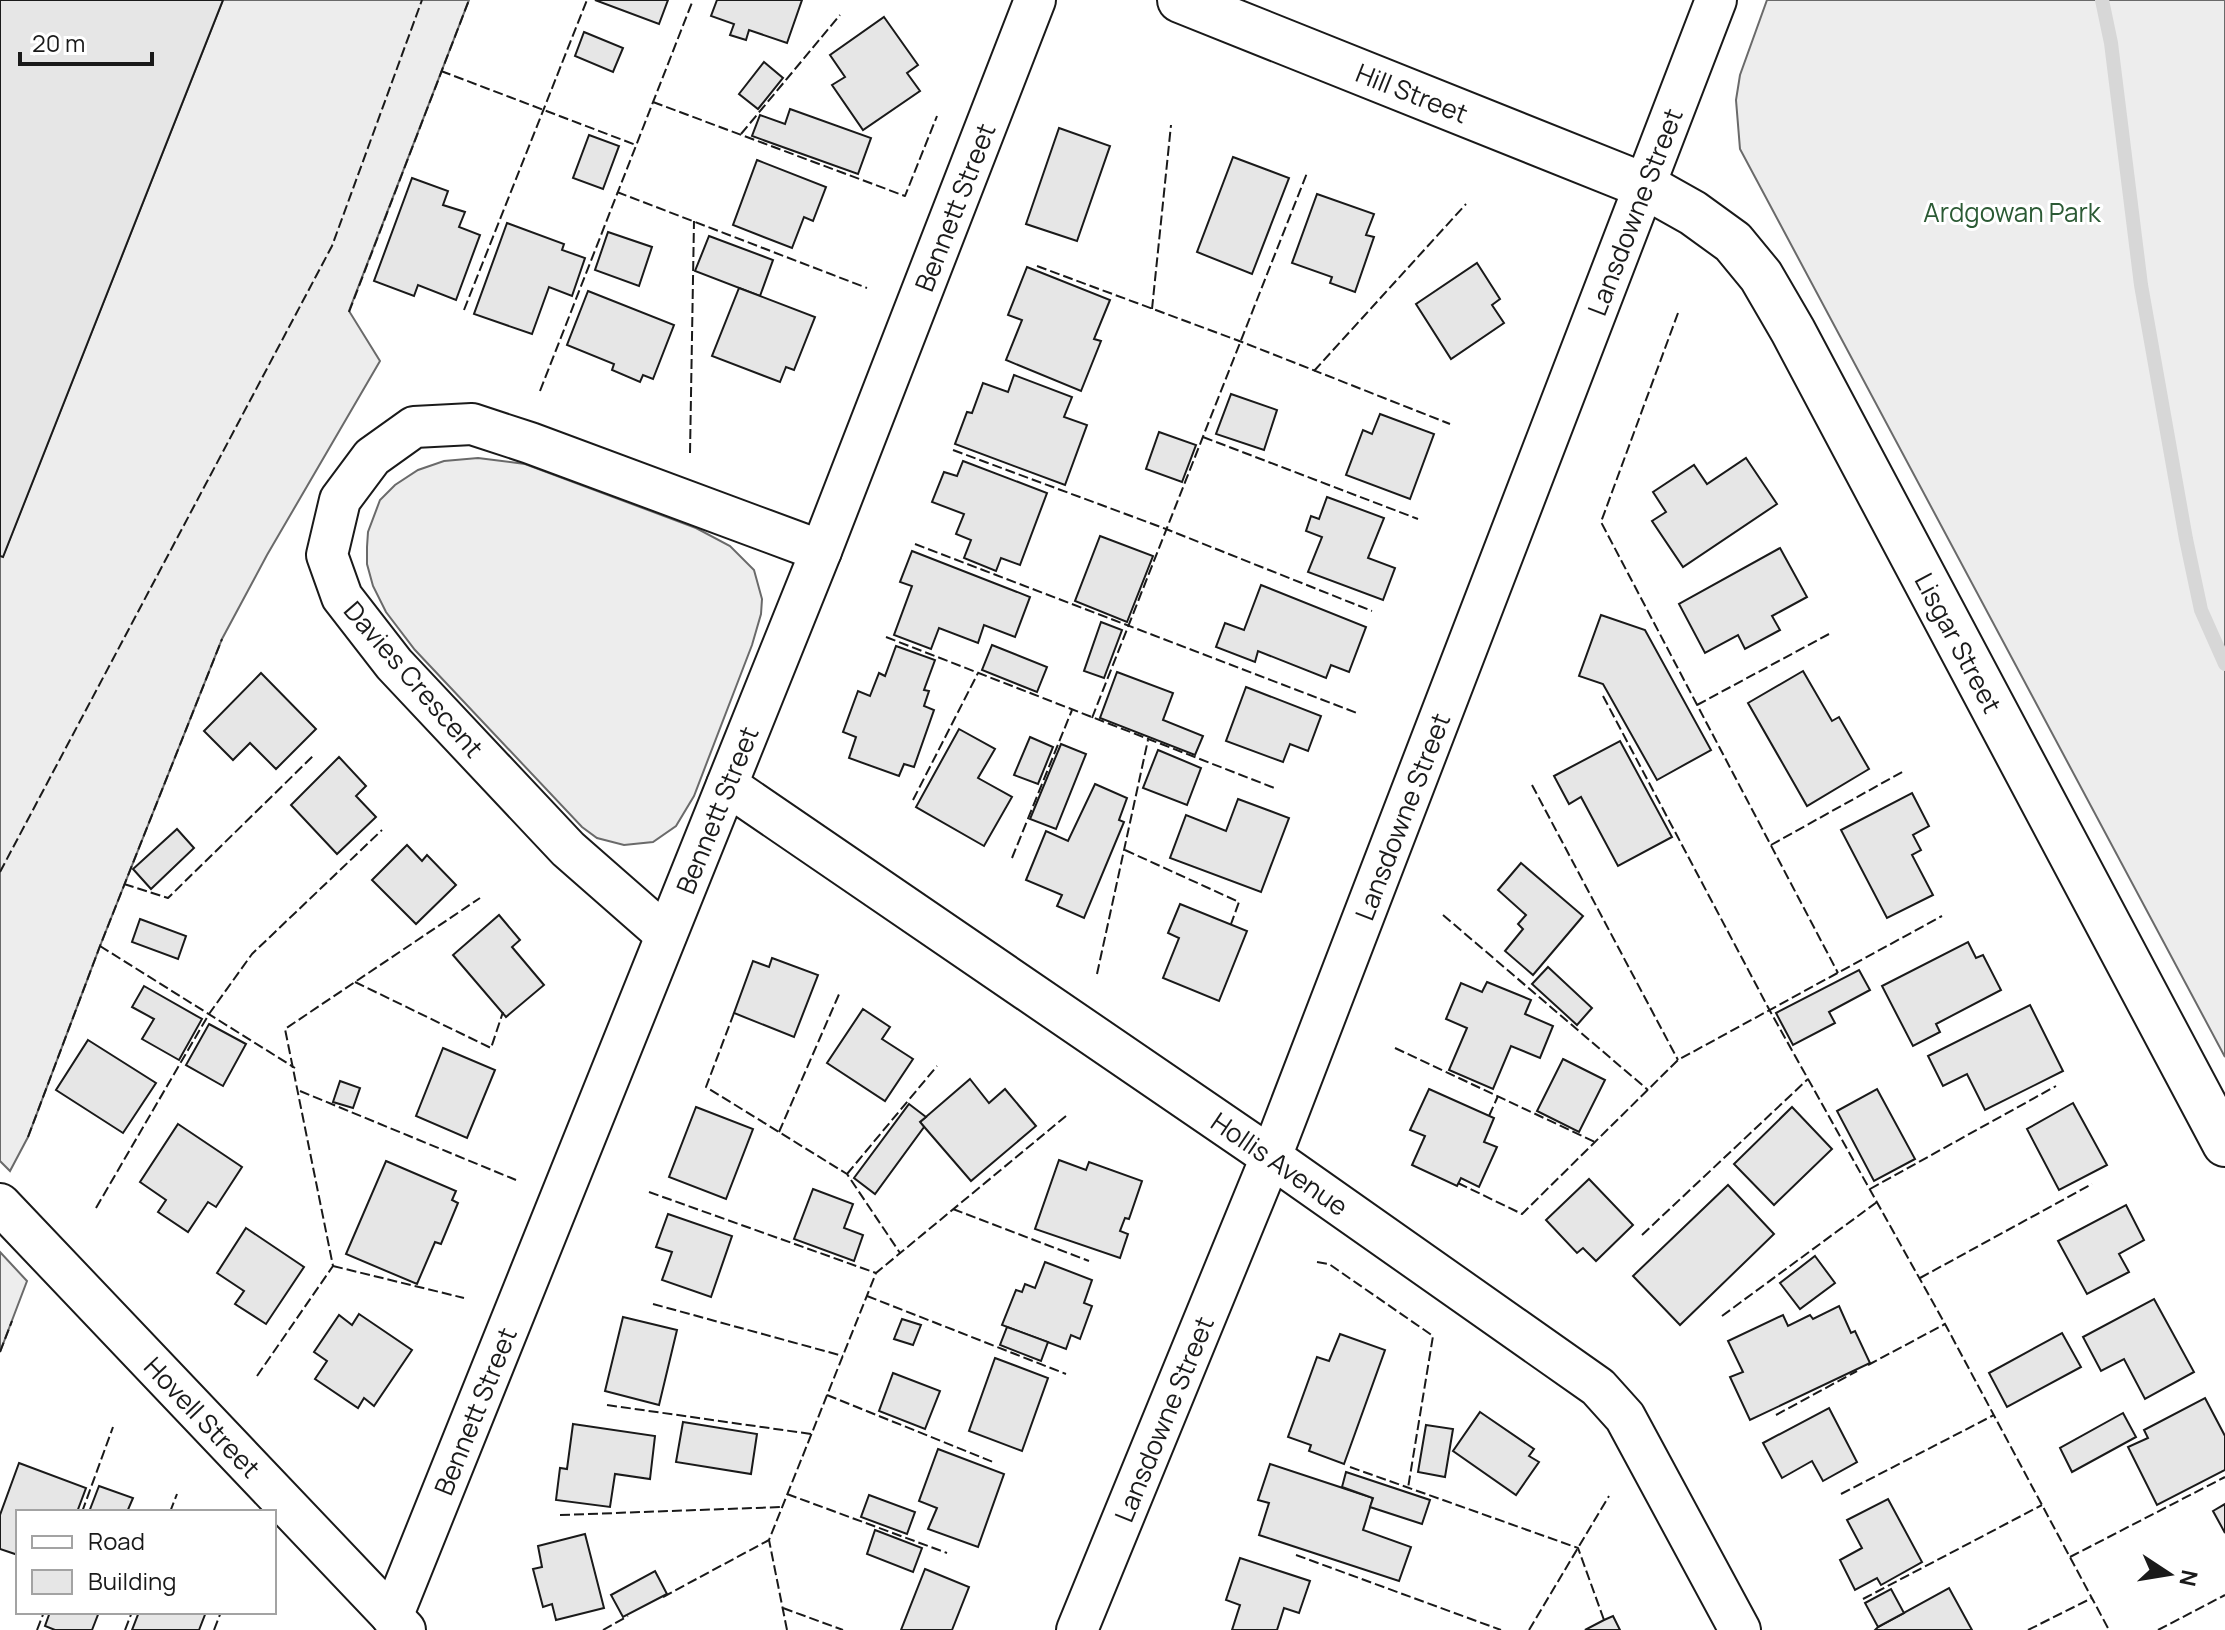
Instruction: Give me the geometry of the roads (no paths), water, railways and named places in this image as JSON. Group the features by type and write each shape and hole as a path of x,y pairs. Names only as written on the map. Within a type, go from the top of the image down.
{"street":[{"name":"Bennett Street","path":"398,1624 1035,0"},
{"name":"Hill Street","path":"1180,0 1645,186"},
{"name":"Lansdowne Street","path":"1077,1630 1271,1157 1716,0"},
{"name":"Lisgar Street","path":"1645,186 1714,227 1740,249 1761,276 2225,1144"},
{"name":"Davies Crescent","path":"666,935 568,849 394,664 342,597 327,555 340,500 372,457 414,427 472,424 821,551"},
{"name":"Hollis Avenue","path":"727,785 1271,1157 1598,1387 1625,1417 1740,1630"},
{"name":"Hovell Street","path":"0,1204 398,1624"}],"waterway":[{"path":"2102,0 2111,43 2141,285 2186,539 2201,610 2225,664"}],"park label":[{"name":"Ardgowan Park","path":"2012,212"}]}
